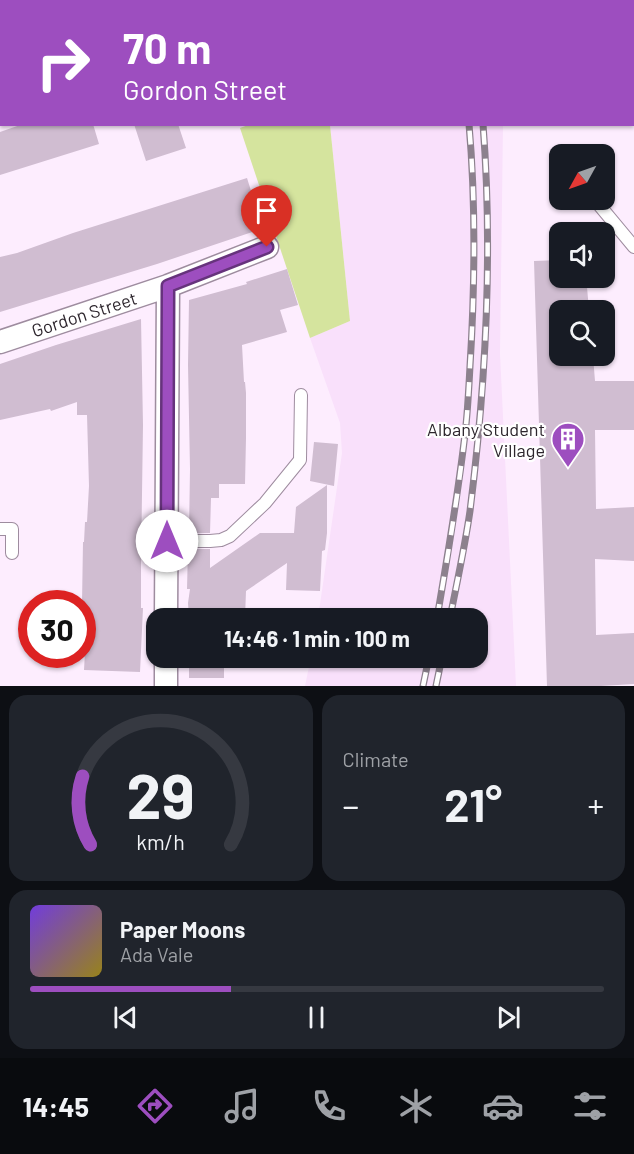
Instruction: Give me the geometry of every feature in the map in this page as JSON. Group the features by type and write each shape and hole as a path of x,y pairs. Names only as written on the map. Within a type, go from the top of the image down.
{"street":[{"name":"Gordon Street","path":"0,342 168,286 267,247"},
{"path":"166,608 168,286"},
{"path":"166,668 166,686"}],"lane":[{"path":"603,210 634,247"},
{"path":"167,541 210,542 220,540 230,536 265,503 300,460 301,395"},
{"path":"0,529 12,529 12,553"}],"shaded area":[{"path":"330,126 503,126 500,354 516,686 305,686 309,668 488,668 488,608 319,608 342,453 340,423 310,338 350,321"}],"green space":[{"path":"246,126 330,126 350,321 310,338 240,128"}],"building":[{"path":"17,126 94,126 99,144 0,175 0,132"},
{"path":"135,126 179,126 186,148 146,161"},
{"path":"247,178 252,194 262,190 273,225 157,264 0,312 0,257"},
{"name":"Albany Student Village","path":"549,260 549,288 587,288 588,300 549,300 549,366 594,366 595,381 634,381 634,430 595,430 596,509 634,507 634,561 595,559 596,635 634,633 634,684 547,686 534,261"},
{"path":"287,269 298,305 280,310 287,332 242,345 246,393 245,484 219,484 219,498 211,498 210,533 189,533 189,300 247,284 246,282"},
{"path":"141,319 143,425 141,608 143,608 140,672 84,670 84,668 96,668 96,590 82,590 83,542 85,522 87,522 89,486 87,415 77,415 77,402 51,411 50,409 0,420 0,364"},
{"path":"314,442 338,444 334,486 310,481"},
{"path":"327,485 327,533 325,550 322,551 320,591 286,590 287,563 246,591 245,608 188,608 188,549 210,549 210,568 260,533 294,533 296,507"},
{"path":"189,668 224,668 224,678 189,678"}],"railway":[{"path":"439,608 460,474 468,395 474,245 469,126"},
{"path":"452,608 470,511 484,366 488,269 483,126"},
{"path":"423,686 427,668"},
{"path":"436,686 440,668"}],"place":[{"name":"Albany Student Village","path":"568,468"}],"route":[{"path":"167,541 168,286 267,247"}]}
